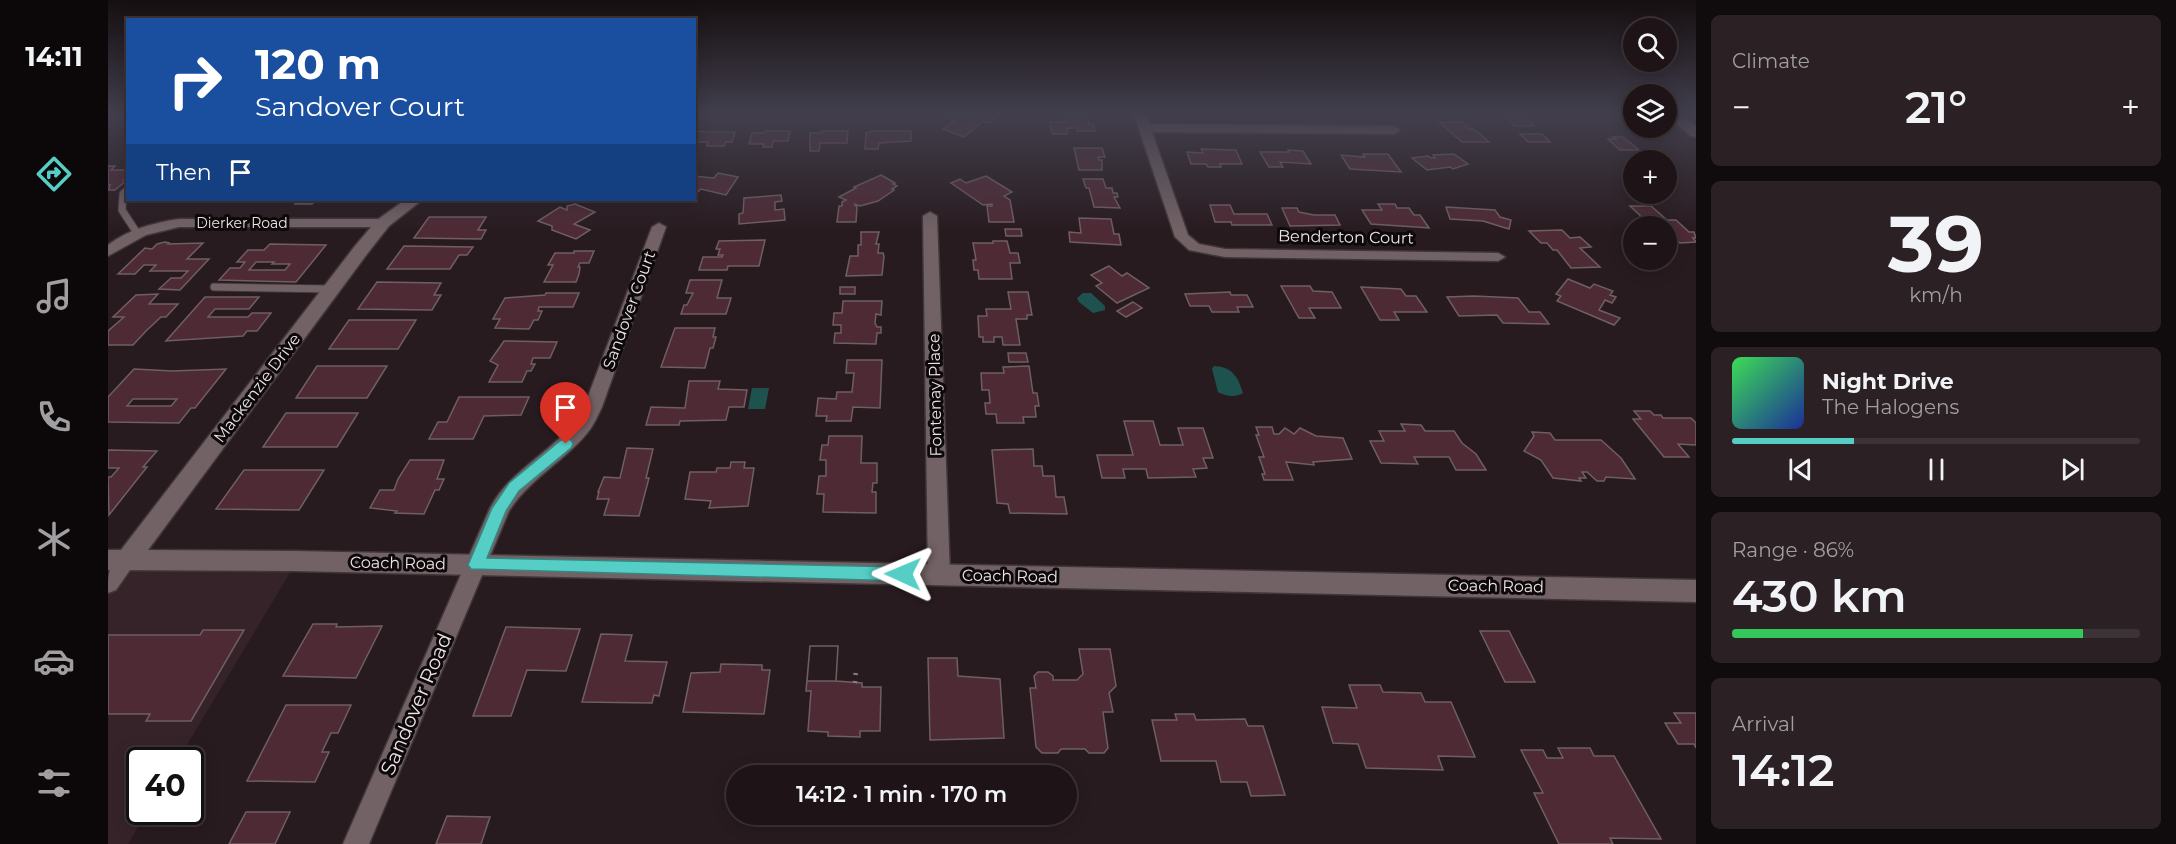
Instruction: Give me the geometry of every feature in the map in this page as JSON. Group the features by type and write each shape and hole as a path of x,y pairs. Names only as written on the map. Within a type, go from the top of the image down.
{"street":[{"name":"Benderton Court","path":"1154,153 1182,237 1194,247 1209,252 1498,258"},
{"name":"Mackenzie Drive","path":"108,584 117,560 383,223 413,201"},
{"name":"Fontenay Place","path":"930,216 939,575"},
{"name":"Dierker Road","path":"108,252 137,233 154,227 179,224 383,223"},
{"name":"Sandover Court","path":"476,565 500,508 514,487 575,436 588,417 659,227"},
{"name":"Coach Road","path":"117,560 476,565 1696,591"},
{"name":"Sandover Road","path":"356,844 476,565"}],"lane":[{"path":"126,191 123,194 122,210 137,233"},
{"path":"213,287 332,289"}],"path":[{"path":"855,683 856,668"}],"shaded area":[{"path":"108,557 298,559 186,747 126,747 126,825 139,825 128,844 108,844"}],"water":[{"path":"1083,293 1091,293 1105,306 1105,310 1093,313 1077,298"},
{"path":"1214,366 1226,368 1234,374 1243,393 1230,396 1218,392 1212,369"},
{"path":"752,388 769,388 765,409 748,409"}],"building":[{"path":"1075,153 1104,153 1105,157 1098,157 1102,160 1102,170 1079,170"},
{"path":"1187,153 1237,153 1242,164 1220,164 1221,167 1208,167 1206,164 1191,164"},
{"path":"1261,153 1304,153 1311,164 1280,162 1283,167 1269,167"},
{"path":"1363,154 1388,154 1401,172 1350,169 1341,155 1365,157"},
{"path":"1454,154 1468,164 1453,169 1450,167 1427,170 1412,158 1428,156 1435,158 1433,155"},
{"path":"108,166 115,166 111,170 126,170 124,180 126,181 115,190 108,190 110,185 108,185"},
{"path":"718,173 738,177 726,195 701,189 696,193 696,176 714,178"},
{"path":"881,175 895,183 893,184 897,186 892,189 894,190 878,201 860,206 854,204 857,207 856,222 837,222 839,206 842,206 842,202 846,200 839,197 856,188 854,187"},
{"path":"986,176 1012,192 1004,196 1010,200 1014,222 989,222 987,206 992,206 992,204 983,205 951,183 960,179 966,183"},
{"path":"1083,179 1103,179 1106,188 1112,188 1113,193 1117,193 1118,197 1114,197 1120,208 1094,207 1089,188 1086,188"},
{"path":"781,195 782,201 775,202 775,210 784,209 785,220 739,224 739,214 743,213 744,198"},
{"path":"298,201 315,201 312,204 295,204"},
{"path":"575,204 595,212 574,224 590,230 576,239 552,230 552,226 538,221 560,207 567,210 567,206"},
{"path":"1378,204 1395,204 1397,208 1409,208 1414,215 1420,215 1429,228 1371,224 1362,210 1382,210"},
{"path":"1210,205 1230,205 1234,214 1267,214 1272,225 1232,225 1231,222 1215,222"},
{"path":"1630,206 1651,206 1662,216 1641,216"},
{"path":"1446,207 1495,210 1500,217 1511,220 1509,229 1483,221 1450,219"},
{"path":"1282,208 1297,208 1299,212 1314,215 1335,215 1340,225 1290,226"},
{"path":"429,217 486,217 478,230 486,230 481,239 414,238"},
{"path":"1079,218 1111,219 1114,234 1119,234 1121,245 1070,242 1069,232 1081,233"},
{"path":"1677,221 1689,232 1694,232 1696,238 1693,238 1696,242 1680,243 1677,240"},
{"path":"1005,229 1021,229 1022,236 1006,236"},
{"path":"1562,230 1570,238 1580,237 1591,247 1580,248 1600,267 1571,268 1557,250 1553,250 1547,243 1541,243 1529,231"},
{"path":"861,232 879,232 876,244 879,244 878,253 883,253 884,256 882,275 846,276 850,256 858,256"},
{"path":"765,240 759,266 728,266 727,270 699,270 703,257 722,257 723,255 718,255 720,249 716,249 719,241"},
{"path":"993,241 1007,241 1010,253 1018,253 1020,263 1010,263 1012,279 979,279 978,270 974,270 973,260 976,260 973,243 993,243"},
{"path":"165,242 168,244 203,243 187,259 209,259 180,290 159,289 171,278 181,278 188,271 150,271 156,265 144,265 135,274 118,274 145,248 152,249 157,244"},
{"path":"270,244 326,245 296,282 219,280 230,268 240,268 245,262 237,262 248,250 264,250","holes":["256,262 274,262 272,264 290,264 285,270 249,270"]},
{"path":"404,246 473,247 467,255 459,255 450,269 387,269"},
{"path":"574,251 594,251 589,263 580,263 576,282 544,282 553,265 548,265 555,253 574,253"},
{"path":"1109,266 1122,276 1127,273 1149,288 1117,303 1096,286 1102,283 1091,275"},
{"path":"1568,279 1590,288 1594,284 1613,291 1610,295 1616,297 1612,303 1605,300 1599,310 1620,318 1614,325 1557,301 1561,296 1556,294"},
{"path":"690,280 722,280 717,298 731,298 726,314 681,314 684,305 687,305 693,293 686,293"},
{"path":"377,282 441,283 434,295 441,295 432,310 358,309"},
{"path":"1281,286 1310,286 1313,291 1332,292 1341,308 1309,308 1315,318 1299,318"},
{"path":"840,287 855,287 855,294 840,294"},
{"path":"1361,287 1401,289 1406,296 1416,296 1427,312 1394,312 1399,320 1380,320"},
{"path":"1008,292 1028,292 1032,315 1027,315 1027,319 1016,319 1020,345 1003,345 1002,337 994,337 994,342 983,342 983,337 979,337 978,316 987,316 986,309 1011,309"},
{"path":"1230,292 1231,295 1247,295 1253,307 1237,307 1239,312 1212,312 1209,306 1190,306 1185,294"},
{"path":"546,293 579,293 573,307 539,307 538,311 542,311 538,320 534,320 529,329 495,328 500,319 493,319 505,298 545,295"},
{"path":"158,294 149,304 178,304 166,317 161,317 133,345 108,345 108,331 124,317 113,317 136,295"},
{"path":"205,297 259,297 249,309 215,309 208,317 248,317 252,313 271,313 257,331 247,331 243,336 166,341"},
{"path":"1447,297 1518,298 1529,312 1540,312 1549,324 1503,323 1497,315 1459,316"},
{"path":"843,301 882,301 881,315 876,314 875,323 877,327 881,327 881,333 877,333 876,344 834,343 835,333 841,333 841,325 833,325 834,313 842,313"},
{"path":"1133,302 1142,308 1126,317 1117,311"},
{"path":"349,320 416,320 398,349 329,349"},
{"path":"675,328 715,328 713,337 716,337 713,348 710,348 705,368 661,367"},
{"path":"504,341 557,342 550,358 533,358 531,364 535,364 531,371 527,371 522,382 489,382 498,365 490,361"},
{"path":"1008,353 1026,353 1028,362 1009,362"},
{"path":"847,360 882,360 880,408 853,407 851,421 826,421 827,416 816,416 818,398 836,399 837,392 852,392 854,373 846,373"},
{"path":"317,366 387,366 367,398 296,398"},
{"path":"1029,366 1033,393 1037,393 1039,406 1035,406 1036,417 1023,417 1024,423 997,423 996,414 986,414 985,403 990,403 989,390 982,390 981,373 1004,373 1003,367"},
{"path":"134,369 172,371 226,369 195,408 191,408 179,423 108,422 108,397","holes":["133,399 177,399 171,406 127,406"]},
{"path":"689,381 720,381 718,389 747,390 744,407 729,407 726,420 680,421 679,425 646,425 651,407 685,408"},
{"path":"459,397 529,397 521,415 484,416 473,439 429,439 438,422 447,422"},
{"path":"1634,411 1650,411 1663,418 1691,418 1696,423 1696,445 1678,444 1689,457 1664,457 1633,419 1641,419"},
{"path":"286,413 358,413 337,447 263,447"},
{"path":"1124,421 1153,421 1160,445 1183,445 1178,428 1203,428 1213,458 1203,458 1207,468 1193,469 1196,477 1148,478 1146,469 1123,469 1125,478 1102,478 1097,455 1133,455"},
{"path":"1401,424 1421,425 1425,431 1454,431 1462,443 1476,454 1486,470 1456,470 1449,457 1414,457 1418,464 1381,463 1370,441 1384,441 1379,431 1405,431"},
{"path":"1256,427 1272,427 1274,434 1279,434 1285,428 1294,434 1300,428 1316,436 1343,438 1352,459 1313,462 1314,465 1286,462 1293,480 1264,480 1262,474 1265,474 1259,457 1264,457 1256,435 1259,435"},
{"path":"1532,432 1550,433 1555,440 1601,440 1621,458 1635,479 1606,477 1604,481 1597,481 1587,472 1582,472 1586,478 1579,478 1581,481 1553,478 1541,460 1524,451 1534,436"},
{"path":"829,436 862,436 861,463 877,463 877,483 873,483 872,492 876,492 876,513 823,512 824,494 817,494 819,476 826,476 826,460 820,460 822,445 828,445"},
{"path":"627,448 653,449 646,478 649,478 639,516 604,515 609,499 597,499 598,492 604,477 620,478"},
{"path":"1033,449 1034,466 1042,466 1043,476 1054,476 1056,497 1064,497 1067,514 1010,513 1008,504 997,503 992,450"},
{"path":"108,450 157,451 109,515 108,477 111,477 119,468 108,468"},
{"path":"410,460 444,460 437,479 444,479 439,490 435,490 424,514 395,513 397,511 370,508 380,490 394,490"},
{"path":"731,462 745,462 744,468 754,468 748,506 709,508 711,501 685,499 690,472 716,472 717,468 730,468"},
{"path":"244,470 324,470 299,510 216,509"},
{"path":"313,624 337,624 336,627 382,626 356,678 283,676"},
{"path":"506,627 580,629 566,671 527,670 511,716 473,716"},
{"path":"203,630 244,630 191,721 146,721 150,714 108,714 108,635 200,635"},
{"path":"1480,631 1509,631 1535,682 1505,682"},
{"path":"601,634 632,635 625,661 667,662 659,696 654,695 652,703 582,702"},
{"path":"810,646 838,646 836,681 862,683 862,687 881,687 880,731 860,731 860,737 828,736 828,732 808,731 811,691 806,691"},
{"path":"810,646 838,646 836,681 807,681"},
{"path":"1079,649 1110,649 1116,686 1109,693 1113,712 1103,712 1108,748 1104,753 1089,753 1085,749 1061,749 1058,753 1042,753 1036,747 1030,688 1036,688 1034,676 1038,672 1048,672 1053,676 1053,680 1077,680 1083,674"},
{"path":"928,658 957,658 958,676 1000,679 1004,738 930,740"},
{"path":"721,664 762,665 762,670 770,670 764,714 683,712 691,673 720,672"},
{"path":"1349,685 1380,685 1383,692 1421,693 1425,702 1451,702 1475,757 1438,756 1443,770 1366,768 1358,744 1333,743 1322,707 1357,708"},
{"path":"286,705 351,705 338,733 331,733 322,752 329,752 315,782 247,781"},
{"path":"1674,713 1696,713 1696,748 1694,744 1678,744 1665,723 1681,723"},
{"path":"1175,714 1194,714 1196,720 1245,719 1248,726 1263,726 1285,795 1251,796 1247,782 1221,782 1216,761 1161,761 1152,720 1177,720"},
{"path":"1558,748 1590,748 1594,756 1614,756 1661,839 1610,838 1613,844 1559,844 1534,793 1543,793 1521,750 1543,750 1547,758 1563,758"},
{"path":"246,812 290,812 275,844 229,844"},
{"path":"447,816 490,817 481,844 436,844"}],"route":[{"path":"566,444 514,487 500,508 476,565 903,574"}]}
